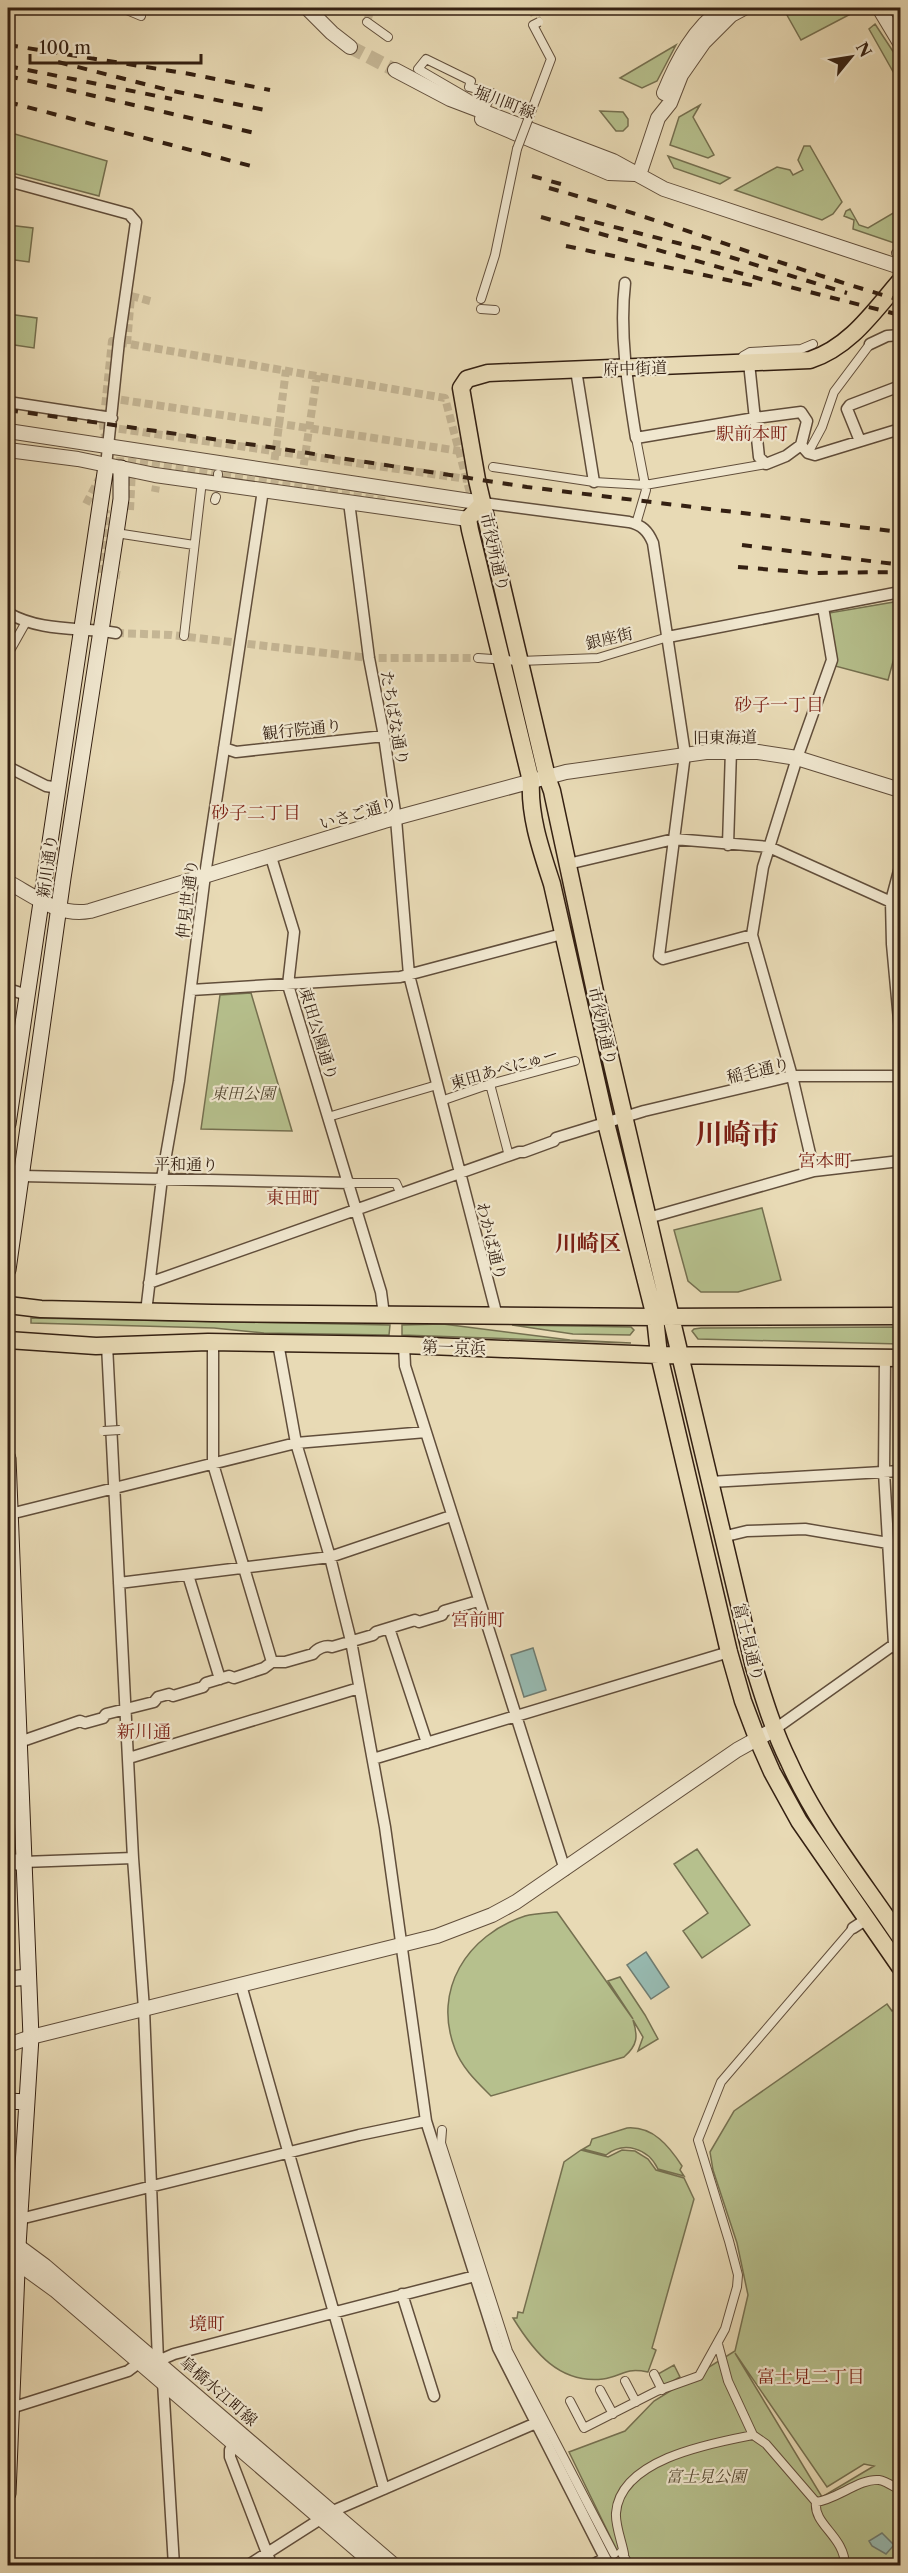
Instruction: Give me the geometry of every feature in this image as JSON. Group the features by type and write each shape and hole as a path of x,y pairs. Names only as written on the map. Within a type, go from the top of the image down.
{"main road":[{"name":"府中街道","path":"483,503 460,394 463,384 472,376 488,373 626,368 746,360 798,362 810,360 831,352 850,337 900,281"},
{"name":"新川通り","path":"8,1270 59,910 108,632 121,499 113,467"},
{"name":"新川通り","path":"8,1124 11,1087 59,788 81,629 113,467"},
{"name":"市役所通り","path":"483,503 468,519 499,659 539,779 552,791 648,1218 663,1317"},
{"name":"市役所通り","path":"483,503 520,661 539,779 532,809 606,1123 663,1317"},
{"name":"第一京浜","path":"8,1305 41,1309 146,1312 384,1315 900,1316"},
{"name":"富士見通り","path":"663,1317 659,1355 729,1652 743,1701 772,1772 799,1821 900,1967"},
{"name":"富士見通り","path":"663,1317 680,1355 754,1667 775,1729 789,1763 819,1818 900,1937"},
{"name":"第一京浜","path":"8,1340 107,1345 213,1342 404,1345 659,1355 893,1358"},
{"path":"8,1458 13,1745 24,1862 31,2037 20,2219 13,2253 8,2494"},
{"path":"8,1862 24,1862"},
{"path":"8,1979 28,1977"},
{"path":"8,2101 27,2102"}],"street":[{"path":"122,8 141,16"},
{"path":"308,8 332,33 350,47"},
{"path":"658,117 657,111 677,60 702,27 723,8"},
{"path":"639,175 658,117 670,104 681,75 704,42 731,15 744,8"},
{"path":"879,8 900,43"},
{"path":"889,8 900,27"},
{"path":"367,22 388,37"},
{"path":"481,299 495,255 516,146 552,59 533,25 539,22"},
{"path":"426,59 471,81 469,87 492,93 485,108 428,75 418,69 426,59"},
{"name":"堀川町線","path":"395,70 450,99 613,161 664,189 896,259"},
{"path":"8,181 129,214 135,219 137,227 119,341 107,448 113,467"},
{"path":"625,283 623,303 626,368 645,485 645,495 636,524"},
{"path":"481,309 495,310"},
{"path":"493,467 594,482 645,485 766,464 804,449 822,427 834,392 870,344 887,336 900,335"},
{"path":"766,464 759,458 746,360 750,352 801,349 813,344"},
{"path":"576,370 594,482"},
{"path":"860,441 847,409 850,405 900,386"},
{"path":"8,402 112,418"},
{"path":"636,438 801,412 807,421 804,449"},
{"path":"804,449 815,455 900,429"},
{"path":"8,431 125,451 636,524 650,534 653,543 686,754 659,956 663,959 752,935"},
{"path":"8,450 78,459 202,481 468,519"},
{"path":"113,467 125,451"},
{"path":"184,636 202,481"},
{"name":"仲見世通り","path":"146,1312 162,1178 191,990 205,875 263,490"},
{"name":"たちばな通り","path":"349,502 369,658 384,736 396,819 409,975 459,1174"},
{"path":"116,533 194,545"},
{"path":"668,637 900,592"},
{"path":"814,1172 792,1076 752,935 763,867 797,758 832,660 823,607"},
{"path":"8,613 26,622 63,629 108,632"},
{"path":"8,654 26,622"},
{"name":"銀座街","path":"478,658 520,661 598,658 668,637"},
{"name":"観行院通り","path":"224,748 237,752 384,736"},
{"path":"728,845 731,750"},
{"name":"旧東海道","path":"539,779 566,772 686,754 731,750 797,758 900,790"},
{"path":"8,767 46,786 59,788"},
{"name":"いさご通り","path":"59,910 75,914 96,909 205,875 539,779"},
{"path":"568,864 674,839 769,848 896,903"},
{"name":"東田公園通り","path":"272,857 294,932 288,985 350,1183"},
{"path":"900,867 892,944 900,1031"},
{"path":"8,882 59,910"},
{"path":"191,990 409,975 562,934"},
{"path":"573,980 592,975"},
{"path":"8,989 27,995"},
{"name":"東田あべにゅー","path":"441,1101 490,1084 575,1061"},
{"name":"稲毛通り","path":"606,1123 792,1076 900,1076"},
{"path":"490,1084 509,1156"},
{"path":"328,1117 437,1085"},
{"path":"149,1283 606,1123"},
{"path":"648,1218 814,1172 900,1161"},
{"name":"わかば通り","path":"459,1174 497,1316"},
{"name":"平和通り","path":"22,1176 396,1183 401,1194"},
{"path":"350,1183 381,1292 384,1315"},
{"path":"213,1342 213,1464 246,1568 272,1662"},
{"path":"278,1343 296,1443 330,1557 351,1641 403,1944 426,2121 498,2348 609,2559"},
{"path":"107,1345 133,1858 144,2009 158,2361 163,2382 174,2565"},
{"path":"404,1345 405,1366 565,1870"},
{"path":"8,2045 31,2037 437,1936 492,1915 565,1870 737,1749 775,1729 898,1646 895,1544 884,1472 893,1358"},
{"path":"103,1431 120,1430"},
{"path":"9,1515 296,1443 426,1432"},
{"path":"710,1482 900,1471"},
{"path":"119,1584 330,1557 451,1516"},
{"path":"722,1537 747,1531 806,1529 895,1544"},
{"path":"188,1575 220,1679"},
{"path":"13,1745 80,1721 85,1723 103,1718 106,1714 154,1702 158,1697 169,1694 173,1696 229,1676 234,1678 264,1668 272,1662 285,1662 328,1646 333,1647 416,1620 419,1622 442,1614 444,1611 478,1601"},
{"path":"389,1628 427,1743"},
{"path":"373,1759 729,1652"},
{"path":"129,1758 359,1689"},
{"path":"24,1862 133,1858"},
{"path":"570,2401 584,2428 662,2390 699,2376 725,2329 737,2287 738,2275 698,2140 721,2082 853,1928 867,1919"},
{"path":"241,1985 384,2488"},
{"path":"20,2219 289,2152 426,2121"},
{"path":"442,2130 441,2143 508,2351 609,2559"},
{"name":"皐橋水江町線","path":"13,2253 158,2361 327,2515 376,2565"},
{"name":"皐橋水江町線","path":"13,2253 234,2443 395,2565"},
{"path":"9,2408 128,2371 140,2362 158,2361 174,2354 333,2311 475,2276"},
{"path":"402,2294 434,2396"},
{"path":"718,2344 728,2381 753,2435 766,2444 816,2502 816,2512 842,2548 845,2565"},
{"path":"654,2374 662,2390"},
{"path":"625,2381 636,2402"},
{"path":"600,2390 613,2414"},
{"path":"247,2565 327,2515 536,2423"},
{"path":"630,2565 624,2554 616,2512 624,2492 642,2471 664,2458 707,2444 753,2435"},
{"path":"234,2443 230,2450 230,2457 272,2565"},
{"path":"816,2502 845,2493 867,2481 880,2480 900,2490"},
{"path":"591,2565 609,2559 620,2551 624,2554"}],"green space":[{"path":"783,8 862,8 801,40"},
{"path":"875,24 900,62 900,84 869,29"},
{"path":"676,45 657,81 642,88 620,78"},
{"path":"700,105 693,117 714,155 708,158 670,145 679,117"},
{"path":"600,111 623,112 628,119 628,126 623,131 616,131"},
{"path":"8,132 107,161 99,196 8,172"},
{"path":"804,146 810,146 842,202 833,214 822,220 735,190 777,167 790,170 793,175 803,170 798,160"},
{"path":"668,156 730,178 720,184 674,168"},
{"path":"850,209 859,225 868,228 900,209 900,245 853,229 854,220 844,216"},
{"path":"8,225 33,228 29,262 8,259"},
{"path":"8,314 37,318 34,348 8,344"},
{"path":"900,601 900,636 888,680 835,666 829,613"},
{"name":"東田公園","path":"251,993 292,1131 201,1129 220,995"},
{"path":"762,1208 781,1280 738,1292 701,1292 688,1281 674,1230"},
{"path":"31,1318 390,1325 389,1335 264,1333 214,1328 31,1323"},
{"path":"443,1324 570,1340 631,1343 402,1335 402,1325"},
{"path":"512,1325 631,1327 634,1330 630,1335 573,1334"},
{"path":"900,1327 900,1344 698,1339 692,1331 701,1328"},
{"path":"697,1849 750,1925 702,1958 683,1931 708,1913 674,1864"},
{"path":"557,1912 633,2019 608,1981 620,1977 658,2039 638,2051 643,2037 633,2020 636,2040 624,2057 491,2096 466,2069 455,2049 449,2027 448,2006 452,1986 471,1951 486,1936 525,1916"},
{"name":"富士見公園","path":"887,2004 892,2011 900,2006 900,2565 624,2565 569,2452 625,2431 654,2401 735,2351 748,2295 737,2243 713,2170 710,2152 734,2111","holes":["735,2353 827,2487 864,2464 874,2466 822,2497"]},
{"path":"627,2128 645,2130 659,2139 672,2151 682,2166 680,2170 684,2176 658,2169 648,2156 635,2149 620,2148 606,2155 583,2149 590,2145 592,2139"},
{"path":"581,2150 608,2157 622,2150 635,2151 648,2159 656,2170 684,2178 694,2199 652,2348 656,2350 648,2372 630,2371 603,2379 573,2376 561,2371 539,2354 513,2318 517,2318 518,2312 523,2313 564,2162"},
{"path":"674,2365 680,2377 664,2386 658,2374"}],"water":[{"path":"533,1648 546,1690 524,1697 511,1655"},
{"path":"646,1952 669,1987 651,1999 627,1965"},
{"path":"882,2533 894,2545 886,2554 872,2546 869,2541"}],"tunnel":[{"path":"367,22 371,8"},
{"path":"530,8 539,22"},
{"path":"350,47 395,70"},
{"path":"127,344 131,296 154,302"},
{"path":"106,441 103,426 112,341 445,398 473,504"},
{"path":"273,472 286,370"},
{"path":"302,477 317,375"},
{"path":"109,398 460,451"},
{"path":"107,427 467,479"},
{"path":"104,460 133,462 386,501"},
{"path":"130,510 132,470"},
{"path":"86,504 99,479"},
{"path":"155,492 156,486"},
{"path":"102,573 106,510"},
{"path":"107,573 120,575"},
{"path":"116,633 171,635 369,658 478,658"}],"railway":[{"path":"8,45 190,74 270,90"},
{"path":"58,62 168,90 265,110"},
{"path":"8,66 172,99"},
{"path":"8,76 259,134"},
{"path":"8,102 251,166"},
{"path":"532,176 561,184"},
{"path":"549,188 900,300"},
{"path":"541,217 782,285 900,315"},
{"path":"575,217 717,253 847,293"},
{"path":"566,246 761,287"},
{"path":"8,410 527,487 900,532"},
{"path":"742,545 894,564"},
{"path":"738,567 812,573 900,572"}],"district":[{"name":"駅前本町","path":"752,434"},
{"name":"砂子一丁目","path":"779,705"},
{"name":"砂子二丁目","path":"256,813"},
{"name":"川崎市","path":"737,1134"},
{"name":"宮本町","path":"825,1161"},
{"name":"東田町","path":"293,1198"},
{"name":"川崎区","path":"588,1243"},
{"name":"宮前町","path":"478,1620"},
{"name":"新川通","path":"144,1732"},
{"name":"境町","path":"207,2324"},
{"name":"富士見二丁目","path":"811,2377"}]}
